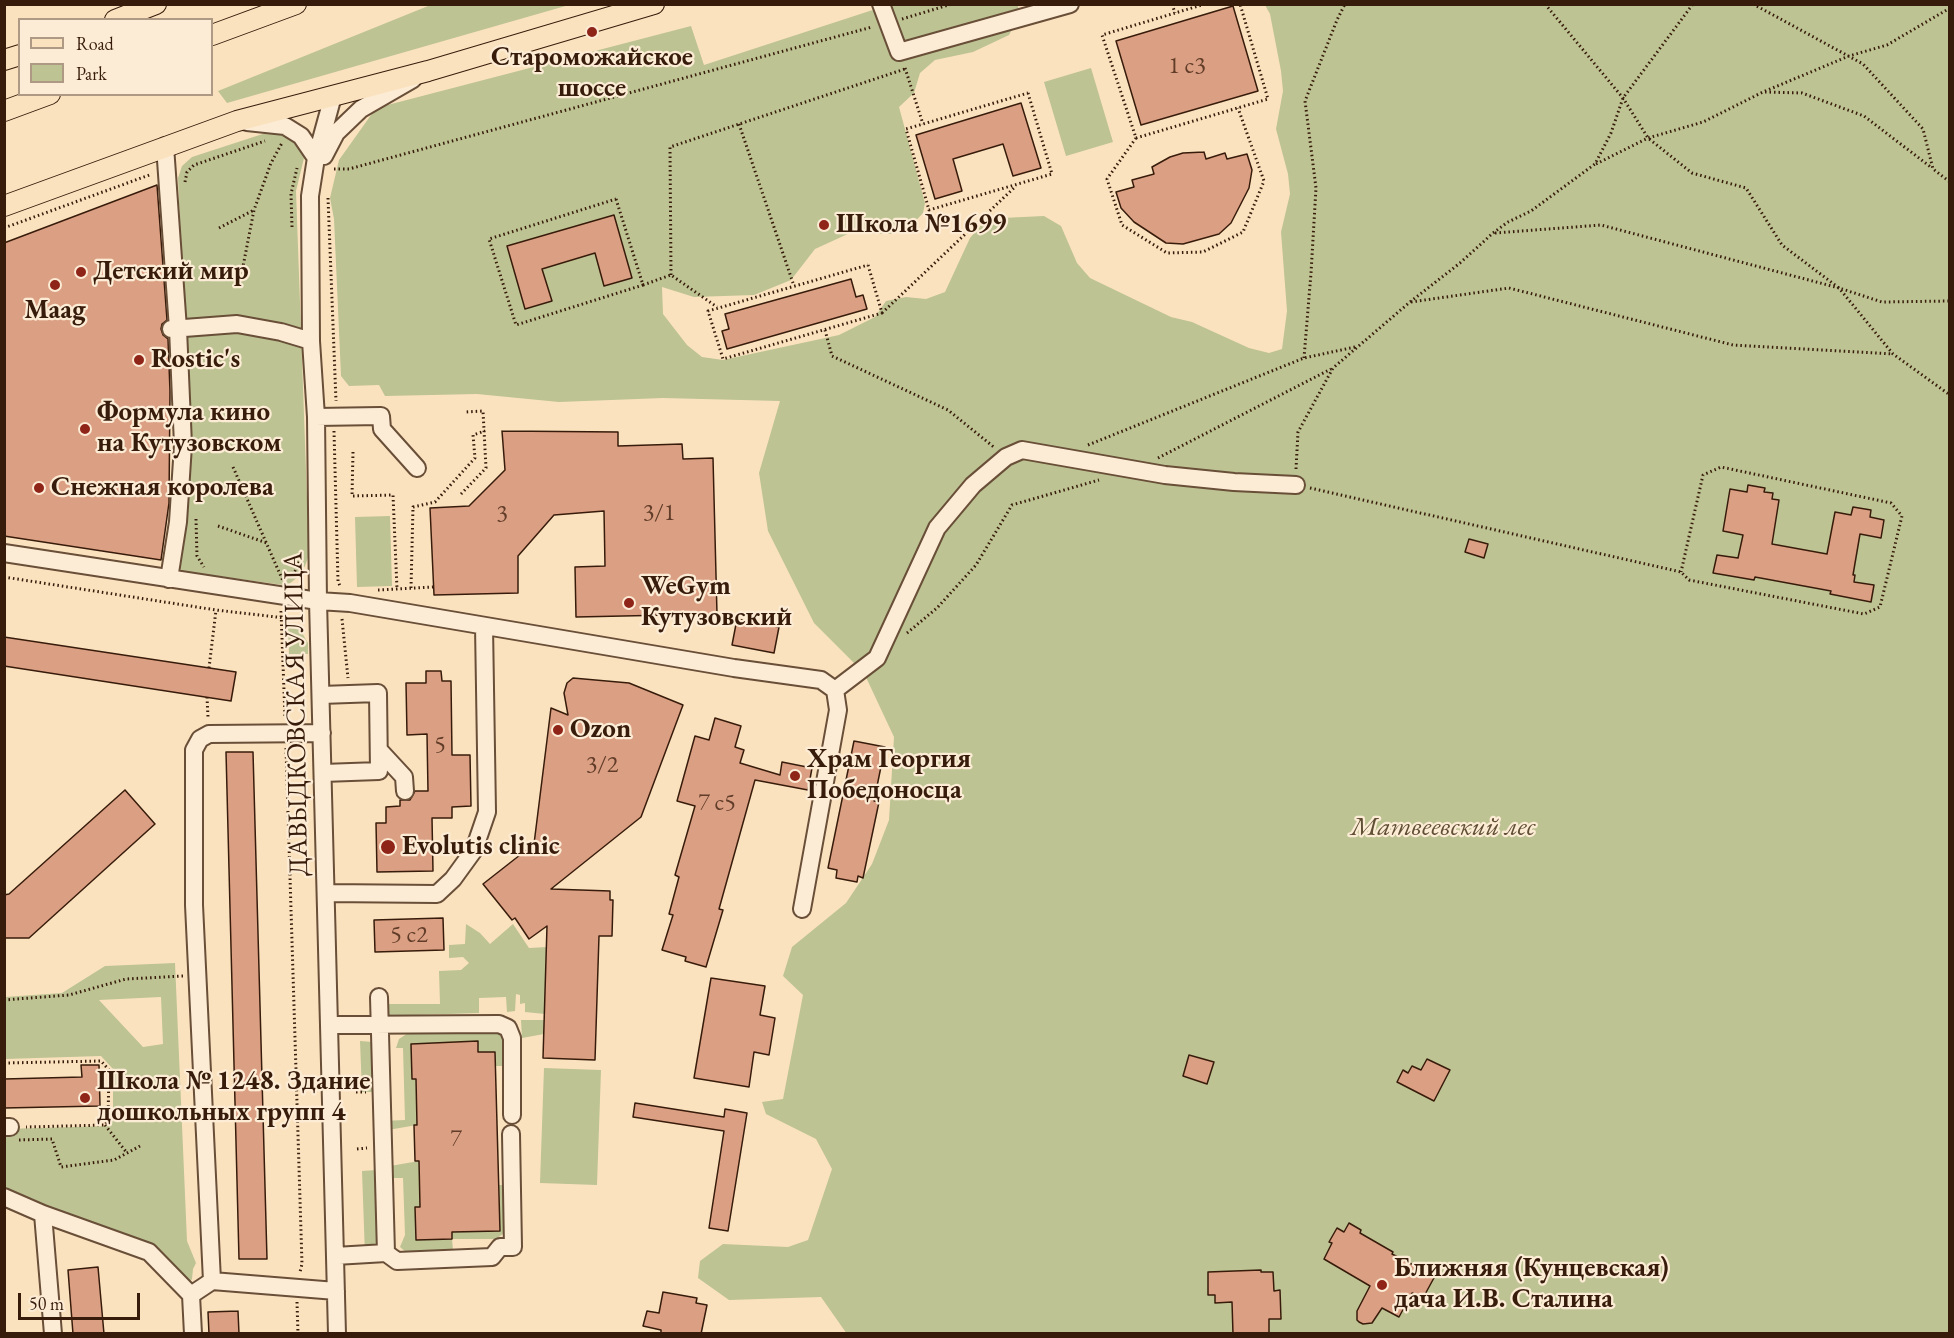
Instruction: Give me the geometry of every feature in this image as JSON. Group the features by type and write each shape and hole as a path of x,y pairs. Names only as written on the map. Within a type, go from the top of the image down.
{"main road":[{"path":"120,18 156,4"},
{"path":"213,36 296,4"},
{"path":"4,206 237,121 428,71 654,4"},
{"path":"4,111 45,96"}],"street":[{"path":"881,4 899,52 1070,4"},
{"path":"313,176 336,134 347,122 361,110 428,71"},
{"name":"ДАВЫДКОВСКАЯ УЛИЦА","path":"333,96 316,158 310,196 311,341 316,417 318,622 337,1334"},
{"path":"237,121 285,126 301,136 316,158"},
{"path":"165,146 174,329 183,445 178,522 170,579"},
{"path":"174,329 237,324 281,332 311,341"},
{"path":"316,417 381,417 382,429 417,468"},
{"path":"835,690 877,658 937,528 973,485 1006,457 1023,450 1135,470 1234,482 1296,485"},
{"path":"4,554 370,607 734,668 821,680 835,690 838,710 802,909"},
{"path":"326,898 437,894 453,879 474,850 487,812 484,626"},
{"path":"321,695 378,693 380,771 323,773"},
{"path":"212,1281 194,905 194,750 200,739 209,734 322,733"},
{"path":"379,750 405,777 405,791"},
{"path":"326,898 447,900"},
{"path":"379,997 386,1253"},
{"path":"330,1025 499,1024 508,1028 512,1038 512,1115"},
{"path":"335,1256 386,1253 397,1261 492,1257 500,1247 513,1247 511,1134"},
{"path":"4,1197 43,1214 149,1252 191,1295 193,1334"},
{"path":"43,1214 53,1334"},
{"path":"191,1295 212,1281 336,1291"}],"path":[{"path":"333,169 349,169 952,4"},
{"path":"1173,4 1175,13"},
{"path":"1136,138 1102,35 1205,4"},
{"path":"1238,108 1264,181 1243,232 1203,252 1167,253 1122,225 1107,179 1136,138 1268,99 1240,4"},
{"path":"1304,358 1316,188 1305,101 1336,20 1345,4"},
{"path":"1545,4 1623,98 1648,138 1692,173 1746,188 1782,244 1839,288 1893,354 1949,393"},
{"path":"1595,164 1611,133 1623,98 1693,4"},
{"path":"1753,4 1863,64 1923,129 1933,169"},
{"path":"1135,470 1333,368 1493,233 1508,222 1531,211 1595,164 1648,138 1703,122 1763,92 1849,56 1887,45 1950,8"},
{"path":"899,52 922,124"},
{"path":"671,275 670,147 905,69"},
{"path":"1763,92 1802,93 1864,116 1950,182"},
{"path":"1028,93 1052,174 929,210 906,129 922,124 1028,93"},
{"path":"739,124 794,286"},
{"path":"239,287 254,210 271,163 286,137"},
{"path":"185,183 187,172 194,165 268,140"},
{"path":"292,230 291,194 298,162"},
{"path":"4,228 167,168"},
{"path":"882,313 868,265 708,310 723,359 882,313 1017,184"},
{"path":"643,285 616,199 489,238 516,325 643,285 671,275"},
{"path":"219,228 254,210"},
{"path":"1493,233 1601,225 1839,288 1882,302 1950,301"},
{"path":"671,275 718,308"},
{"path":"1410,302 1509,288 1733,345 1893,354"},
{"path":"825,330 832,356 948,410 1006,457"},
{"path":"1059,457 1304,358 1356,347"},
{"path":"1333,368 1298,432 1296,485 1681,572 1689,580 1864,614 1880,607 1902,516 1891,503 1721,467 1703,475 1681,572"},
{"path":"461,494 486,468 483,411 465,412"},
{"path":"411,588 413,507 435,502 475,458 473,435 485,431"},
{"path":"353,452 351,496 393,495 397,589"},
{"path":"233,467 283,581"},
{"path":"902,637 937,608 976,565 1012,505 1102,480"},
{"path":"196,511 197,556 203,566 210,569"},
{"path":"218,526 267,543"},
{"path":"283,581 295,571 301,558"},
{"path":"4,576 216,610 318,622"},
{"path":"273,579 283,581"},
{"path":"370,607 372,590 433,587"},
{"path":"209,668 216,610"},
{"path":"281,611 302,1264 297,1288 298,1334"},
{"path":"207,697 209,734"},
{"path":"4,1000 69,995 126,980 197,975"},
{"path":"4,1063 101,1060 109,1070 108,1120 105,1125"},
{"path":"9,1132 105,1125"},
{"path":"105,1125 127,1153"},
{"path":"9,1132 52,1139 61,1167 114,1160 140,1146"}],"green space":[{"path":"433,4 569,5 227,103 218,91"},
{"name":"Матвеевский лес","path":"888,5 1018,5 1019,17 1009,35 973,52 935,60 920,73 914,93 899,107 925,203 923,213 909,228 890,234 850,233 815,249 791,280 754,295 694,297 662,287 663,314 687,345 702,357 723,360 839,335 875,317 886,301 906,297 926,299 945,292 970,238 983,223 1002,218 1044,216 1061,226 1077,263 1090,278 1171,317 1192,322 1249,348 1269,353 1282,349 1287,311 1281,232 1290,194 1288,174 1276,129 1283,91 1281,71 1270,14 1265,5 1949,5 1949,1333 847,1334 821,1297 729,1300 698,1278 700,1261 723,1244 788,1247 808,1240 832,1169 816,1139 766,1114 762,1102 783,1099 803,995 783,976 792,947 846,903 872,864 889,820 894,737 864,673 814,623 768,531 759,473 780,401 663,398 559,402 477,394 385,396 379,385 349,386 341,376 334,219 330,198 339,160 376,108 691,26 704,65"},
{"path":"1091,68 1113,142 1066,156 1044,82"},
{"path":"278,129 298,142 304,158 296,191 309,555 299,576 289,584 283,585 182,571 177,567 189,450 178,178 182,166 192,157"},
{"path":"390,516 392,586 357,587 355,517"},
{"path":"298,626 308,643 308,654 289,654 288,627"},
{"path":"466,924 480,933 490,944 513,924 529,948 547,947 545,1014 525,1012 525,1003 520,1004 520,995 516,994 515,1011 507,1012 506,997 479,998 479,1013 384,1016 384,1004 440,1004 439,971 461,970 469,963 463,957 449,958 449,945 465,944"},
{"path":"175,963 187,1241 196,1263 192,1279 186,1286 152,1251 5,1195 4,1129 109,1126 113,1120 113,1069 101,1056 5,1059 5,997 62,993 105,966","holes":["161,997 163,1044 143,1047 99,1000"]},
{"path":"521,1020 545,1020 544,1034 522,1038"},
{"path":"485,1029 500,1033 507,1045 508,1066 495,1066 478,1052 477,1041 412,1044 412,1079 416,1079 417,1125 382,1131 382,1121 405,1120 403,1048 396,1048 399,1039 408,1033"},
{"path":"360,1041 373,1042 374,1092 362,1092"},
{"path":"544,1068 601,1070 597,1185 540,1183"},
{"path":"419,1161 420,1207 415,1208 416,1240 452,1239 453,1250 407,1253 400,1247 405,1235 403,1178 391,1178 390,1166"},
{"path":"377,1170 379,1245 365,1255 362,1171"},
{"path":"499,1185 507,1185 507,1231 496,1239 452,1239 452,1230 460,1232 500,1231"}],"building":[{"path":"1233,6 1258,91 1141,125 1116,41"},
{"path":"1021,103 1041,168 1013,176 1003,144 953,159 962,191 935,199 916,135"},
{"path":"1204,152 1206,159 1225,153 1227,159 1247,154 1252,170 1249,188 1231,223 1219,234 1183,244 1166,243 1134,222 1121,208 1116,192 1134,187 1132,180 1154,174 1152,167 1170,157 1183,153"},
{"path":"157,185 167,320 162,324 161,329 163,335 168,339 170,391 169,503 161,560 4,536 4,243"},
{"path":"614,215 632,278 604,286 595,253 542,269 552,301 525,309 507,246"},
{"path":"851,279 856,297 863,295 867,309 727,349 722,331 729,329 725,314"},
{"path":"502,431 618,432 618,446 682,444 683,459 713,458 717,614 576,617 575,567 605,566 604,511 554,515 518,556 518,593 434,595 430,508 469,506 505,470"},
{"path":"1748,485 1765,488 1764,492 1773,493 1772,499 1779,500 1772,544 1827,554 1835,512 1851,515 1853,507 1871,510 1870,517 1884,520 1881,538 1860,534 1853,575 1855,575 1854,582 1874,585 1871,602 1830,594 1831,591 1755,577 1754,580 1713,573 1717,555 1738,558 1743,535 1723,531 1730,489 1747,492"},
{"path":"1469,539 1488,544 1484,558 1465,552"},
{"path":"737,619 779,627 774,653 732,645"},
{"path":"4,637 236,672 231,701 4,666"},
{"path":"426,671 441,671 442,681 451,681 452,755 470,755 471,806 452,807 452,818 432,818 433,871 377,872 376,823 386,823 386,807 400,806 400,800 410,800 415,791 428,791 427,734 407,735 406,683 426,683"},
{"path":"573,678 629,683 683,705 641,817 551,889 610,891 610,900 613,900 612,936 599,936 595,1060 543,1058 547,926 529,939 515,918 512,920 483,884 534,844 551,708 568,715 564,693 567,683"},
{"path":"715,718 741,726 735,747 744,750 740,763 780,775 782,762 812,768 808,790 755,780 719,909 723,910 706,967 685,961 686,957 662,950 673,915 669,914 679,877 675,875 695,806 677,801 695,736 709,740"},
{"path":"854,741 885,747 874,801 879,802 863,878 858,876 857,882 836,878 837,870 828,868"},
{"path":"226,752 253,752 267,1259 239,1259"},
{"path":"125,790 155,824 29,938 4,938 4,895 9,894"},
{"path":"443,918 444,950 375,952 374,920"},
{"path":"711,978 765,986 760,1015 775,1018 769,1055 754,1052 749,1087 694,1078"},
{"path":"478,1041 478,1052 495,1052 500,1231 452,1232 452,1239 416,1240 415,1207 420,1207 419,1161 415,1161 416,1079 412,1079 411,1044"},
{"path":"1189,1055 1214,1062 1207,1084 1183,1076"},
{"path":"1427,1059 1450,1070 1434,1101 1397,1082 1403,1070 1408,1073 1412,1066 1421,1070"},
{"path":"81,1065 99,1065 100,1106 4,1108 4,1079 82,1077"},
{"path":"635,1103 724,1117 725,1109 747,1113 728,1231 709,1228 724,1131 633,1117"},
{"path":"1349,1223 1361,1230 1360,1233 1393,1252 1392,1254 1435,1276 1423,1298 1412,1293 1399,1317 1382,1308 1372,1323 1359,1322 1357,1311 1370,1286 1324,1259 1332,1243 1329,1242 1337,1228 1344,1232"},
{"path":"98,1267 104,1334 73,1334 68,1270"},
{"path":"1261,1270 1261,1272 1273,1272 1274,1291 1280,1290 1281,1319 1269,1319 1269,1334 1233,1334 1232,1302 1215,1303 1215,1295 1208,1295 1208,1272"},
{"path":"663,1292 697,1298 696,1303 707,1305 701,1334 661,1334 661,1330 643,1326 647,1311 659,1313"},
{"path":"238,1311 239,1334 209,1334 208,1312"}],"place":[{"name":"Староможайское шоссе","path":"592,32"},
{"name":"Школа №1699","path":"824,225"},
{"name":"Детский мир","path":"81,272"},
{"name":"Maag","path":"55,285"},
{"name":"Rostic's","path":"139,360"},
{"name":"Формула кино на Кутузовском","path":"85,429"},
{"name":"Снежная королева","path":"39,488"},
{"name":"WeGym Кутузовский","path":"629,603"},
{"name":"Ozon","path":"558,730"},
{"name":"Храм Георгия Победоносца","path":"795,776"},
{"name":"Evolutis clinic","path":"388,847"},
{"name":"Школа № 1248. Здание дошкольных групп 4","path":"85,1098"},
{"name":"Ближняя (Кунцевская) дача И.В. Сталина","path":"1382,1285"}]}
